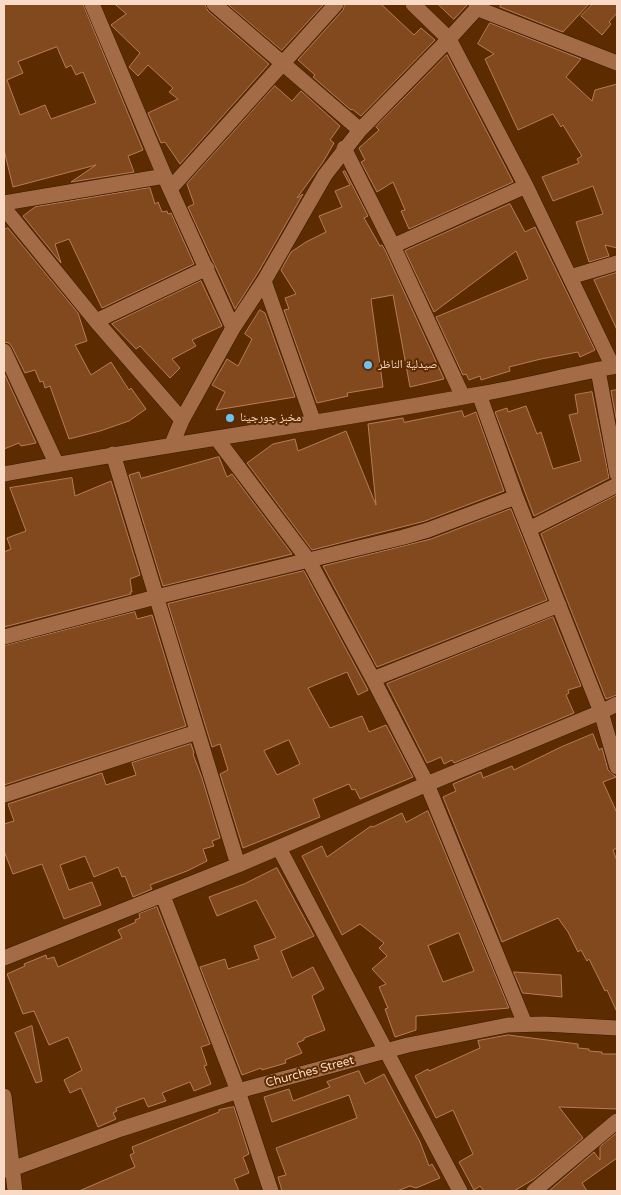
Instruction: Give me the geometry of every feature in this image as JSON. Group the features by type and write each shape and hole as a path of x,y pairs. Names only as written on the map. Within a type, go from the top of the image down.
{"street":[{"path":"92,4 167,182 234,328"},
{"path":"214,4 360,130"},
{"path":"4,203 167,182 283,64 336,4"},
{"path":"413,4 449,39 526,186 570,277 610,368 617,474"},
{"path":"172,444 182,420 234,328 264,281 325,175 344,148 360,130 479,6 617,63"},
{"path":"344,148 463,397"},
{"path":"392,246 526,186"},
{"path":"4,208 96,321 182,420"},
{"path":"570,277 617,263"},
{"path":"96,321 206,268"},
{"path":"264,281 314,423"},
{"path":"4,351 57,465"},
{"path":"4,474 172,444 217,439 463,397 610,368"},
{"path":"479,394 516,497 601,712 617,767"},
{"path":"217,439 308,561 373,680 427,784 525,1024"},
{"path":"113,454 238,865"},
{"path":"529,529 617,485"},
{"path":"4,637 156,596 308,561 428,530 516,497"},
{"path":"373,680 559,605"},
{"path":"4,958 238,865 617,704"},
{"path":"4,795 197,732"},
{"path":"279,848 386,1051 454,1190"},
{"path":"162,896 238,1091 271,1191"},
{"name":"Churches Street","path":"8,1170 121,1129 238,1091 386,1051 493,1027 525,1024 617,1028"},
{"path":"4,1096 8,1170 15,1191"},
{"path":"534,1191 617,1121"}],"building":[{"path":"4,4 83,4 143,150 128,156 134,172 71,182 96,165 13,187 4,150","holes":["57,47 66,68 71,65 76,75 83,72 96,103 51,119 45,105 20,115 7,80 23,73 18,62"]},
{"path":"115,4 205,4 208,11 269,64 180,164 165,142 161,143 148,113 178,99 169,92 173,88 148,65 138,76 129,67 140,53 111,25 126,14"},
{"path":"228,4 324,4 282,50"},
{"path":"345,4 381,4 414,35 421,28 435,40 361,116 351,110 313,77 315,75 298,60 343,10"},
{"path":"438,4 468,4 454,19"},
{"path":"502,4 589,4 563,32 500,7"},
{"path":"593,4 617,4 617,13 609,22 611,24 602,35 581,16"},
{"path":"490,23 581,59 566,77 592,101 595,90 617,84 617,248 605,245 609,256 589,262 576,222 603,214 593,186 553,201 542,177 579,163 577,159 582,156 563,125 561,127 553,114 518,130 485,59 494,54 478,44"},
{"path":"447,55 513,182 409,229 401,211 405,210 393,182 377,192 361,162 365,160 359,148 379,130 376,127"},
{"path":"275,86 292,101 301,91 340,126 330,140 334,143 297,198 303,194 235,309 188,207 194,204 187,184"},
{"path":"345,171 368,216 364,218 380,246 382,245 385,250 444,379 410,387 393,295 371,299 383,387 347,393 348,396 317,403 284,310 289,309 285,298 296,294 281,270 291,252 326,232 319,216 342,207 335,191 350,185 343,172"},
{"path":"150,188 155,204 158,202 162,212 167,211 168,214 171,213 194,264 102,308 69,239 55,244 61,263 23,216 35,207"},
{"path":"510,204 525,232 535,227 595,350 580,357 578,352 541,359 509,367 510,371 481,380 480,376 469,380 466,374 463,375 436,317 528,279 516,251 434,312 405,251"},
{"path":"8,228 78,313 87,341 75,345 91,375 111,362 129,390 131,388 146,409 129,421 69,439 50,386 45,388 43,381 40,382 35,370 25,373 12,347 9,343 4,342 4,230"},
{"path":"616,273 617,275 617,330 594,280"},
{"path":"201,281 222,326 192,340 196,346 172,359 180,368 170,378 140,346 136,349 112,324"},
{"path":"260,310 265,313 295,397 216,410 225,392 212,385 227,359 238,366 252,339 245,334"},
{"path":"4,373 36,443 21,446 19,443 4,449"},
{"path":"617,390 617,423 611,391"},
{"path":"592,392 609,478 534,516 495,412 507,408 508,412 526,406 537,434 541,432 553,469 581,461 569,415 578,413 575,395"},
{"path":"462,411 464,417 476,412 504,491 425,521 312,550 247,463 273,444 295,439 298,451 346,431 376,505 368,424 403,418 404,422"},
{"path":"219,457 227,477 232,474 292,554 163,586 129,475 139,472 141,478"},
{"path":"72,478 75,496 111,481 140,575 130,579 131,594 4,627 4,552 11,549 7,538 26,531 10,488"},
{"path":"617,495 617,695 606,699 541,534"},
{"path":"511,509 547,600 377,667 323,566 431,539"},
{"path":"304,571 368,690 358,695 347,672 308,688 330,728 362,716 369,732 386,725 413,777 360,799 355,789 352,790 349,784 313,799 320,817 243,848 220,774 228,770 220,744 212,747 168,604","holes":["289,740 300,764 277,775 264,751"]},
{"path":"135,612 137,619 152,615 186,726 4,785 4,646"},
{"path":"553,617 581,686 568,690 569,693 566,695 574,713 454,763 452,760 444,764 441,757 427,763 387,684"},
{"path":"593,734 599,750 602,748 608,770 616,777 603,782 617,813 617,848 613,850 617,861 617,1012 589,959 587,961 581,950 578,952 568,932 558,918 502,942 443,797 456,791 453,784 481,772 483,778 512,766 514,770"},
{"path":"191,744 220,838 212,841 214,846 203,849 207,861 150,885 152,889 133,897 125,876 122,877 118,867 94,877 85,856 60,865 69,890 92,882 101,905 64,919 42,864 13,874 4,851 4,824 14,821 8,804 102,773 106,785 136,775 132,763"},
{"path":"428,811 509,1008 416,1016 416,1030 395,1037 385,1009 388,1008 379,987 386,984 372,969 387,956 379,948 384,943 360,924 342,935 302,856 322,846 327,857 371,826 373,827 402,813 406,822","holes":["459,933 474,971 443,982 428,946"]},
{"path":"277,868 314,936 281,951 292,978 313,967 324,989 312,996 325,1030 304,1038 304,1040 297,1043 302,1053 285,1060 286,1063 262,1070 261,1068 242,1075 200,967 225,959 228,969 259,959 254,946 276,938 256,900 217,916 209,897 244,884"},
{"path":"157,907 210,1044 201,1047 207,1065 204,1066 211,1084 194,1091 190,1082 162,1093 166,1101 148,1107 144,1098 116,1108 117,1111 113,1113 116,1119 98,1127 81,1088 70,1093 64,1080 82,1070 68,1037 49,1045 34,1011 23,1014 7,974 25,966 24,964 46,955 47,959 54,957 58,967 122,938 118,930 136,922 135,920 140,918 139,914"},
{"path":"514,972 561,975 562,997 523,993"},
{"path":"32,1026 42,1081 36,1083 15,1033"},
{"path":"508,1035 578,1044 578,1048 589,1049 589,1051 602,1052 602,1054 617,1054 617,1109 559,1107 583,1138 534,1179 514,1191 484,1191 480,1186 474,1190 459,1162 473,1154 453,1110 436,1118 415,1076 480,1048 478,1041"},
{"path":"359,1071 365,1084 384,1074 420,1142 429,1166 432,1164 440,1178 416,1188 410,1186 397,1191 282,1191 278,1177 286,1175 276,1148 357,1118 349,1095 272,1122 264,1097 289,1089 293,1101 330,1087 327,1082"},
{"path":"234,1107 249,1154 243,1157 249,1173 234,1179 239,1191 79,1191 135,1167 130,1155 134,1153 132,1147 219,1112 219,1110"},
{"path":"617,1133 617,1158 582,1183 587,1191 549,1191 594,1152 600,1160 600,1147"}],"place":[{"name":"صيدلية الناظر","path":"368,365"},
{"name":"مخبز جورجينا","path":"230,418"}]}
